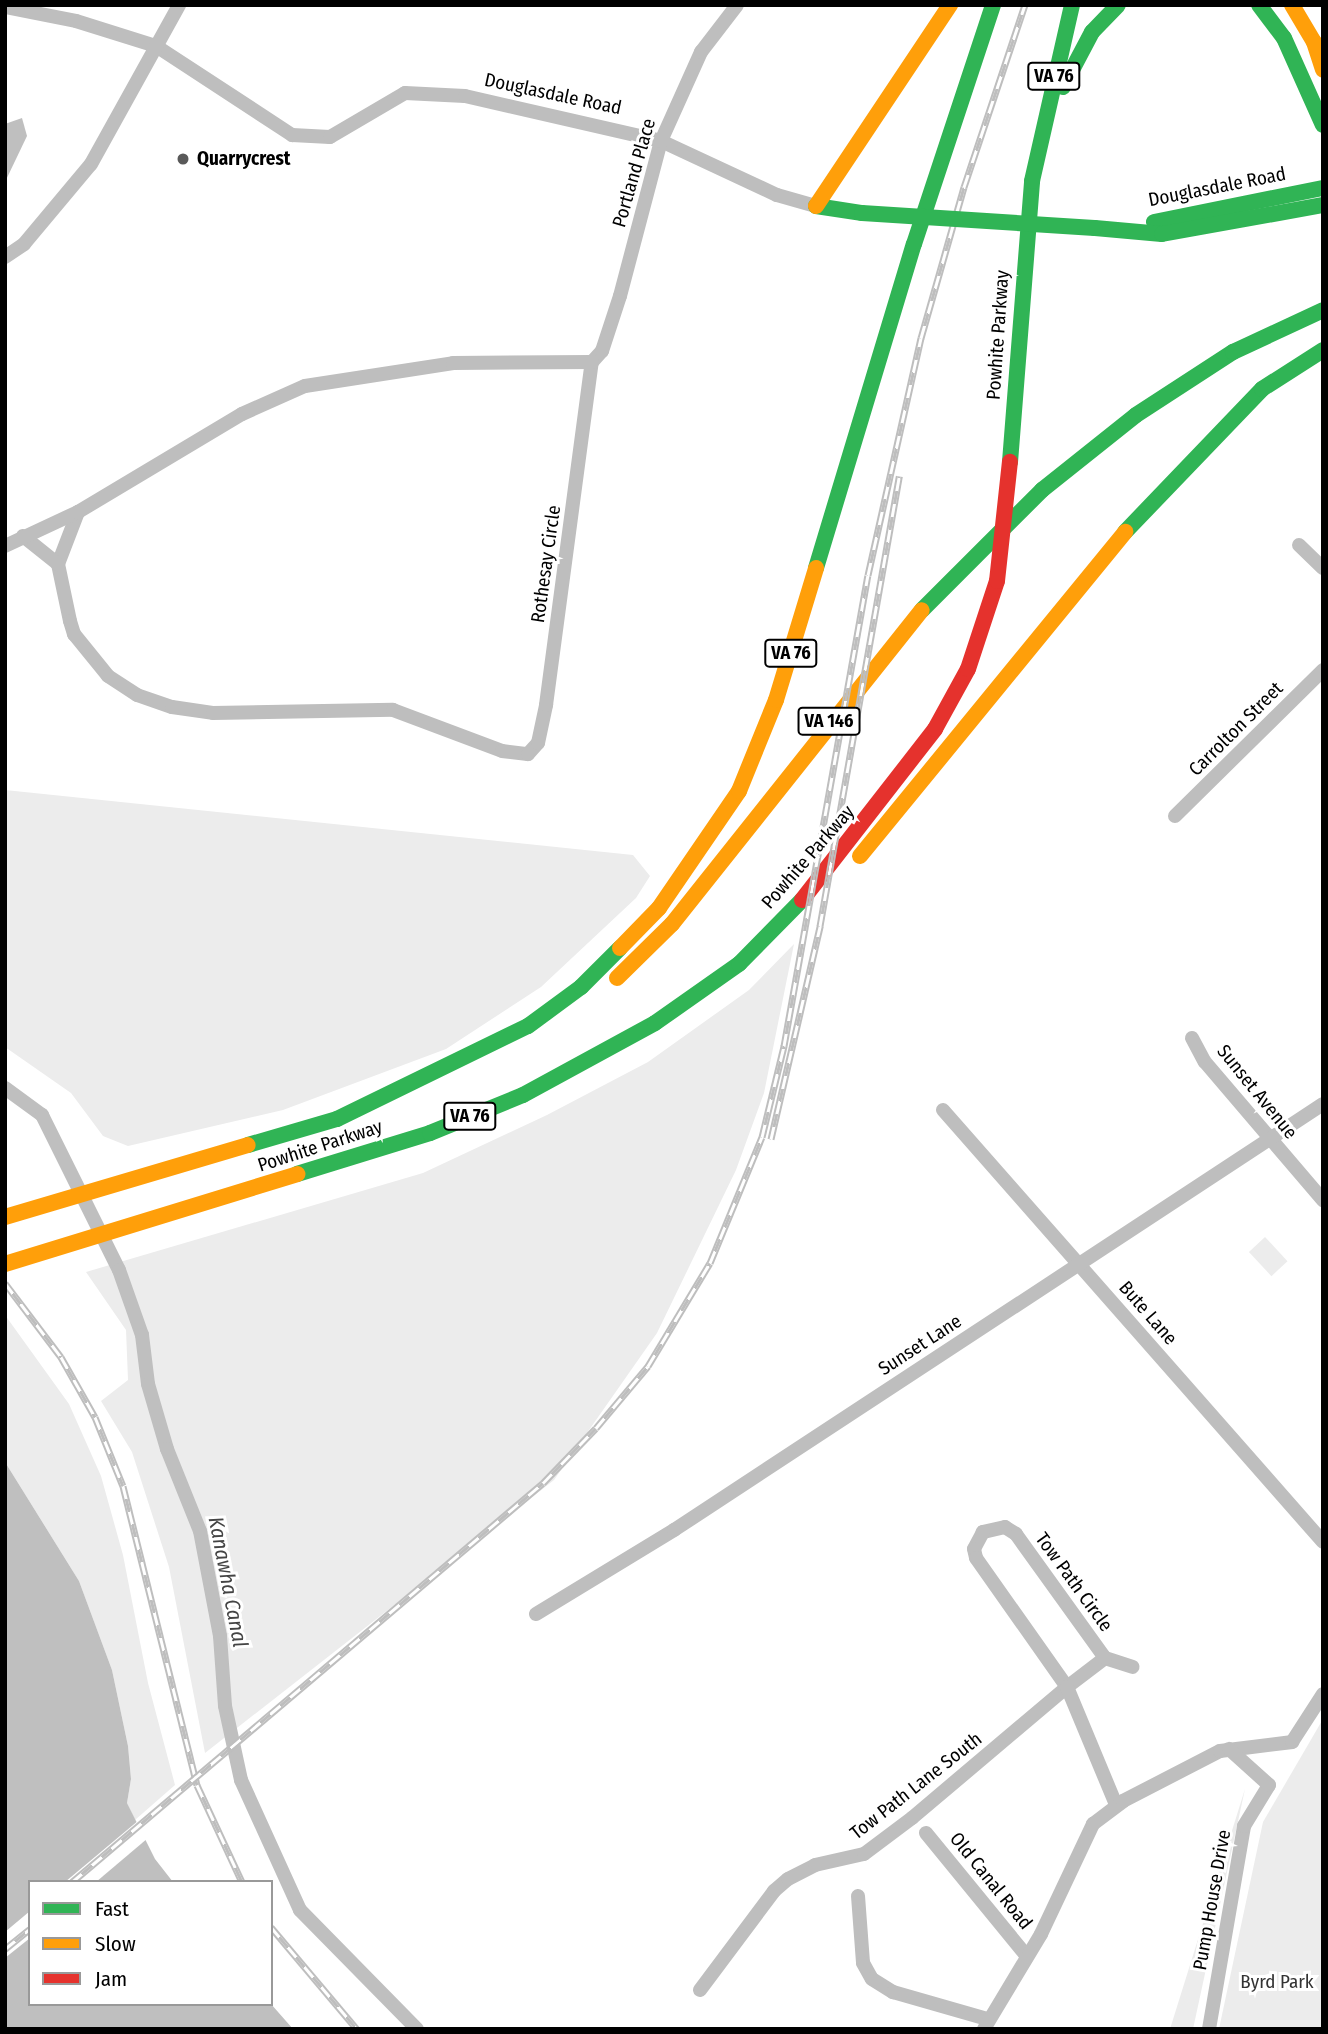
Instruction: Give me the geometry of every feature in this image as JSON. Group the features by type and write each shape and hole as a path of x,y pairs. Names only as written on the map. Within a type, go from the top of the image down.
{"main road":[{"path":"816,206 950,5"},
{"name":"Powhite Parkway","path":"5,1217 337,1119 507,1037 581,987 659,908 739,791 776,701 914,244 993,5"},
{"name":"Powhite Parkway","path":"5,1264 176,1214 430,1132 523,1095 655,1023 739,964 804,898 896,784 935,729 985,628 997,581 1010,462 1027,219 1039,147 1073,5"},
{"path":"1039,147 1079,52 1118,5"},
{"path":"1259,5 1284,38 1323,125"},
{"path":"1292,5 1323,57"},
{"path":"1314,42 1323,70"},
{"name":"Douglasdale Road","path":"816,206 862,213 1119,229 1323,188"},
{"name":"Douglasdale Road","path":"1119,229 1127,234 1196,230 1323,205"},
{"name":"VA 146","path":"527,1046 592,1000 673,924 905,627 1042,490 1136,415 1201,373 1323,310"},
{"path":"851,868 1148,503 1262,389 1323,349"},
{"path":"739,964 833,889"},
{"path":"337,1119 439,1088"}],"street":[{"path":"5,257 24,244 91,164 179,5"},
{"name":"Portland Place","path":"592,362 602,351 620,296 661,141 688,76 737,5"},
{"name":"Douglasdale Road","path":"5,7 76,21 156,46 292,135 330,137 405,93 465,96 661,141 777,195 816,206"},
{"path":"5,546 78,512 242,414 305,386 453,363 592,362"},
{"name":"Rothesay Circle","path":"58,564 74,634 108,676 136,695 172,707 213,713 393,710 502,751 528,754 538,743 546,705 592,362"},
{"path":"23,536 58,564 78,512"},
{"path":"1299,545 1323,568"},
{"name":"Carrolton Street","path":"1175,816 1323,670"},
{"name":"Sunset Avenue","path":"1192,1038 1205,1062 1323,1200"},
{"name":"Sunset Lane","path":"536,1614 683,1524 1080,1264 1268,1136 1323,1104"},
{"name":"Bute Lane","path":"943,1111 1323,1542"},
{"name":"Tow Path Circle","path":"1005,1527 1016,1534 1105,1658 1067,1687 976,1558 974,1549 983,1532 1005,1527"},
{"path":"1105,1658 1133,1667"},
{"path":"1067,1687 1116,1805"},
{"name":"Tow Path Lane South","path":"700,1990 781,1885 815,1865 864,1854 1067,1687"},
{"path":"858,1896 863,1963 872,1979 892,1992 985,2024 1053,1912 1093,1824 1116,1805 1229,1749 1292,1742 1323,1694"},
{"name":"Pump House Drive","path":"1209,2029 1244,1826 1269,1785 1229,1749"},
{"name":"Old Canal Road","path":"926,1833 1026,1955"}],"green space":[{"path":"5,790 633,855 650,876 636,898 541,987 446,1049 283,1110 128,1146 103,1136 71,1093 5,1047"},
{"path":"794,944 764,1093 736,1170 657,1333 554,1480 205,1753 169,1567 132,1452 101,1401 128,1380 126,1330 86,1272 423,1173 547,1115 648,1062 749,990"},
{"path":"1265,1237 1288,1261 1271,1276 1249,1252"},
{"path":"5,1315 69,1404 101,1476 123,1555 148,1683 175,1785 135,1820 127,1803 131,1779 128,1746 112,1670 79,1581 5,1462"},
{"name":"Byrd Park","path":"1323,1719 1323,2029 1219,2029 1263,1822"},
{"path":"1245,1789 1193,2029 1170,2029"}],"shaded area":[{"path":"22,118 27,136 5,182 5,124"},
{"path":"5,1462 79,1581 112,1670 128,1746 131,1779 127,1803 155,1859 171,1880 28,1880 28,2006 273,2006 293,2029 5,2029"}],"pier":[{"path":"139,1820 148,1838 98,1880 67,1880"},
{"path":"28,1913 28,1940 5,1958 5,1932"}],"waterway":[{"name":"Kanawha Canal","path":"5,1088 42,1115 119,1270 142,1335 148,1384 167,1449 200,1531 220,1636 225,1706 241,1780 300,1910 417,2029"}],"railway":[{"path":"74,1880 543,1483 596,1428 648,1366 710,1263 762,1137 784,1046 868,575 921,338 964,187 1025,5"},
{"path":"771,1139 820,926 899,476"},
{"path":"5,1283 61,1357 95,1417 123,1486 197,1785 241,1880"},
{"path":"273,1929 357,2029"},
{"path":"5,1949 28,1931"}],"traffic: fast":[{"path":"816,568 914,244 993,5"},
{"path":"1010,462 1032,181 1072,5"},
{"path":"1063,87 1092,32 1118,5"},
{"path":"1259,5 1284,38 1323,125"},
{"path":"1154,222 1323,188"},
{"path":"1095,228 1162,234 1323,205"},
{"path":"816,206 862,213"},
{"path":"862,213 1095,228"},
{"path":"922,610 1042,490 1136,415 1233,352 1323,310"},
{"path":"1125,532 1262,389 1323,350"},
{"path":"297,1174 430,1133 523,1095 655,1023 739,964 802,900"},
{"path":"248,1145 337,1119 528,1026 581,987 620,948"}],"traffic: slow":[{"path":"816,206 950,5"},
{"path":"1292,5 1314,42 1323,70"},
{"path":"860,856 1125,532"},
{"path":"620,948 659,908 739,791 776,700 816,568"},
{"path":"617,978 672,924 922,610"},
{"path":"5,1217 248,1145"},
{"path":"5,1264 297,1174"}],"traffic: jam":[{"path":"997,581 1010,462"},
{"path":"802,900 935,729 968,669 997,581"}],"place":[{"name":"Quarrycrest","path":"183,159"}]}
